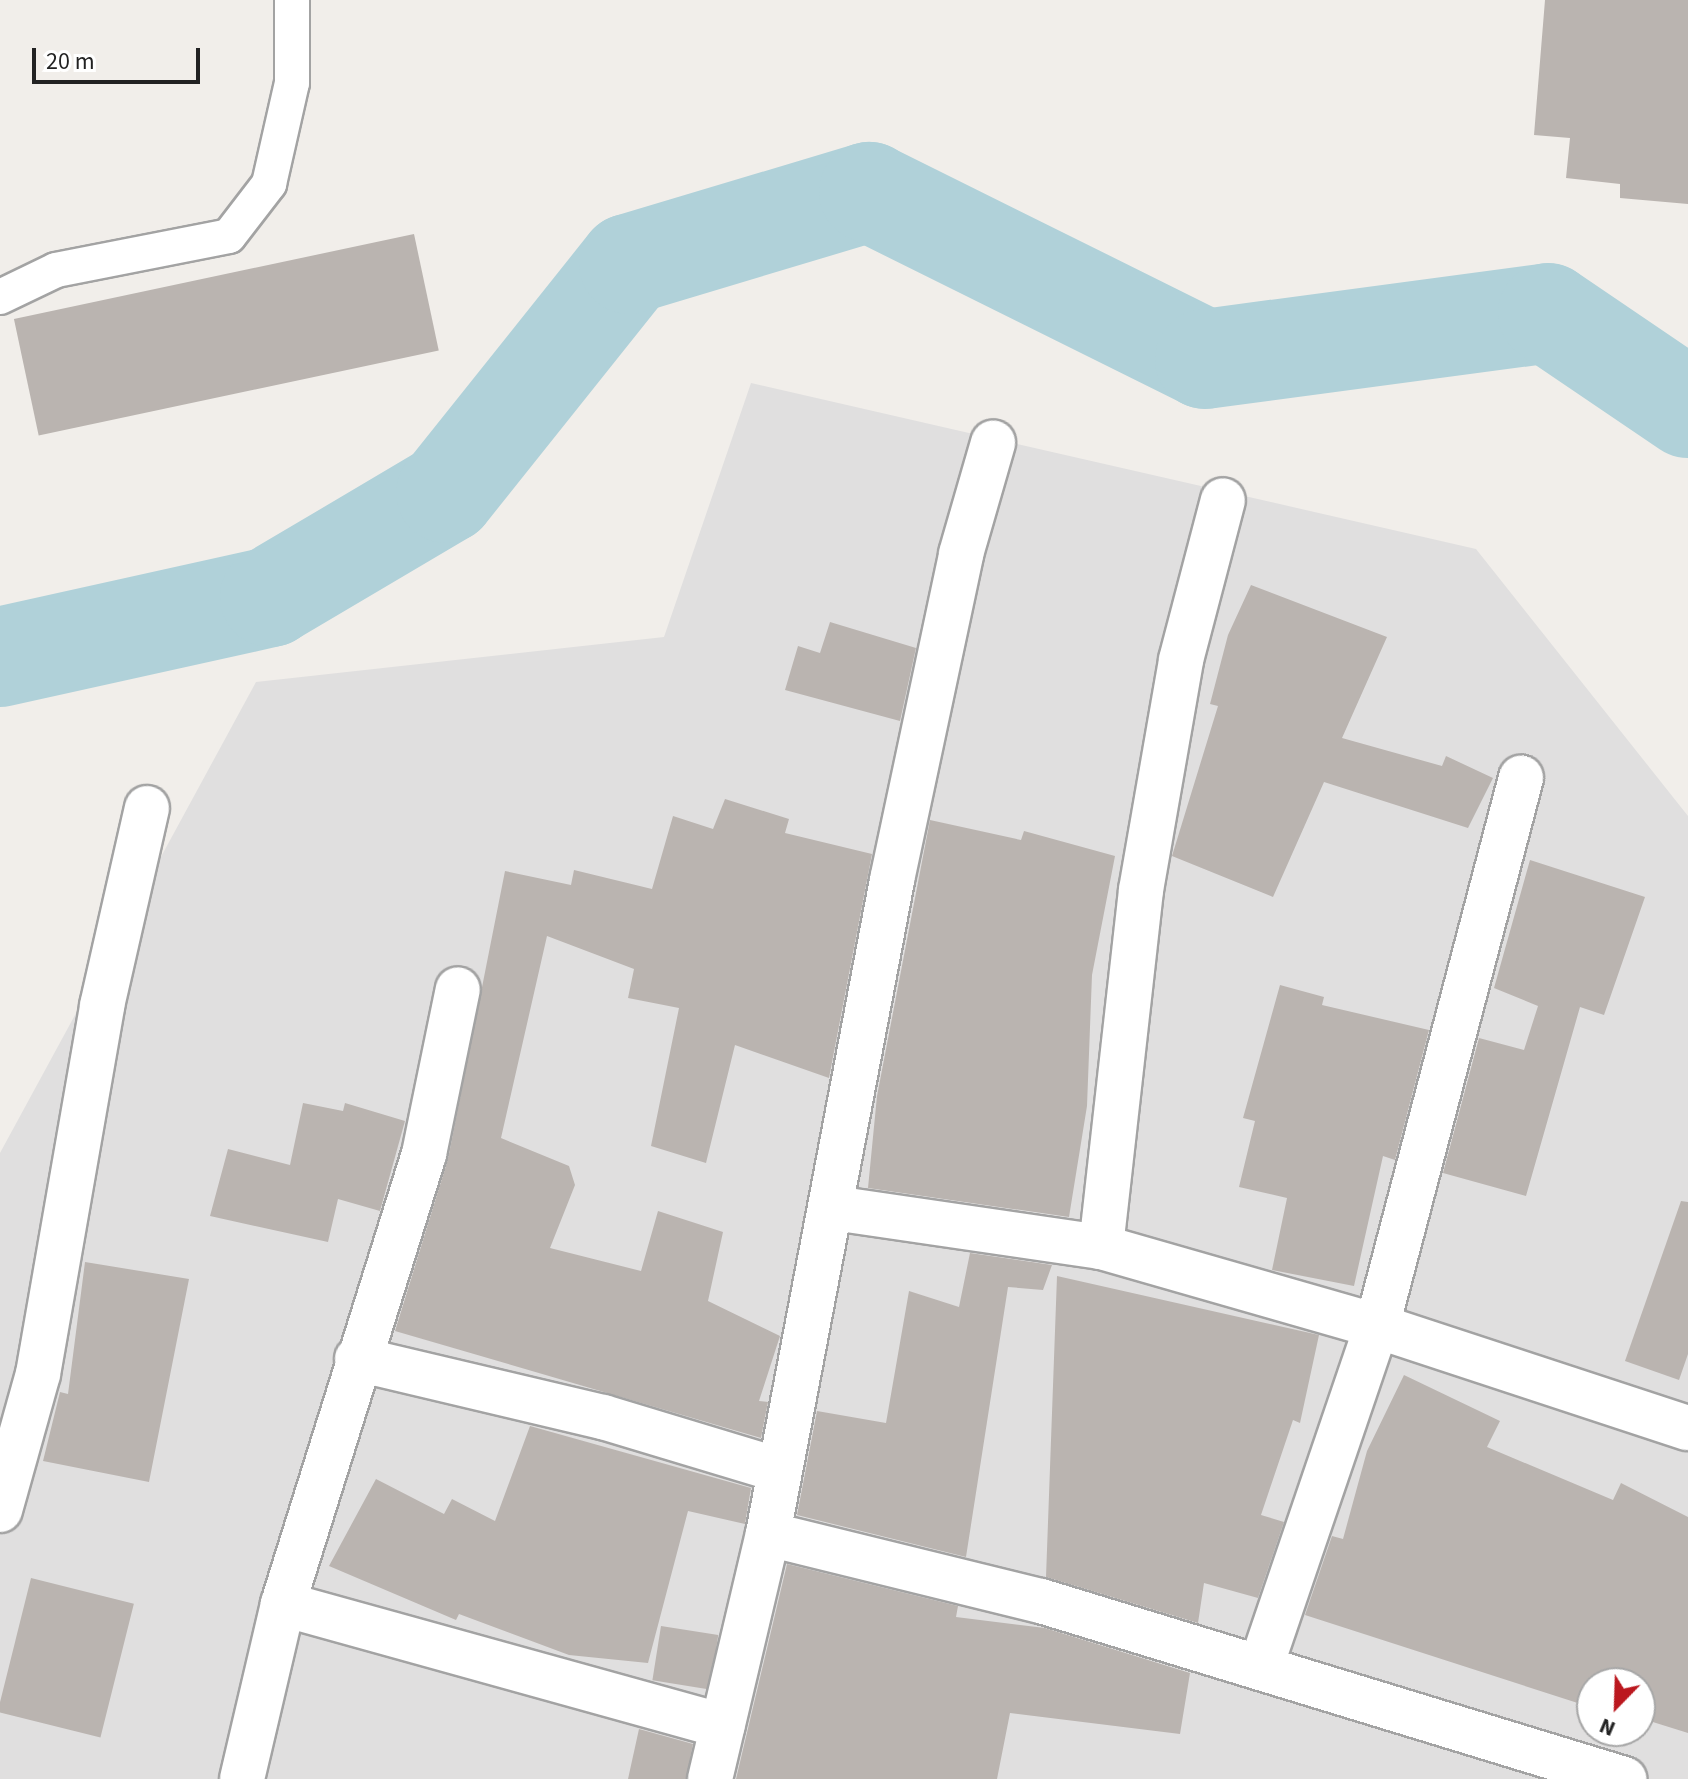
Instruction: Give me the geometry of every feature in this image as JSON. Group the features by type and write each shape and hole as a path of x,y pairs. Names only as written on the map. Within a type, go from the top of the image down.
{"street":[{"path":"710,1779 768,1534 833,1208 892,880 961,554 993,443"},
{"path":"1101,1247 1141,890 1181,660 1223,500"},
{"path":"1261,1666 1377,1326 1521,778"},
{"path":"6,1484 38,1374 102,1006 147,808"},
{"path":"242,1779 283,1604 357,1359 424,1154 458,989"},
{"path":"833,1208 1101,1247 1377,1326 1688,1428"},
{"path":"357,1359 589,1413 779,1470"},
{"path":"768,1534 1041,1601 1261,1666 1528,1765 1624,1779"},
{"path":"283,1604 722,1726"}],"lane":[{"path":"0,297 56,270 229,236 269,184 292,83 292,0"}],"shaded area":[{"path":"751,383 1476,549 1688,816 1688,1779 0,1779 0,1153 256,682 664,637"}],"building":[{"path":"1545,0 1688,0 1688,204 1620,198 1620,184 1566,178 1570,138 1534,135"},
{"path":"414,234 439,350 39,435 14,319"},
{"path":"1251,585 1387,637 1342,738 1442,766 1446,756 1493,778 1468,828 1324,782 1273,897 1172,856 1218,706 1210,704 1228,635"},
{"path":"830,622 916,648 900,721 785,690 798,646 820,653"},
{"path":"725,799 789,819 785,833 872,854 829,1078 735,1045 706,1163 651,1146 679,1008 628,998 634,969 547,936 501,1138 569,1166 575,1185 550,1248 641,1271 658,1211 723,1232 708,1301 780,1336 759,1401 768,1402 761,1438 395,1331 448,1159 505,871 571,885 574,870 652,889 673,816 713,829"},
{"path":"930,820 1021,840 1024,831 1115,856 1092,975 1087,1106 1069,1217 868,1188 877,1096"},
{"path":"1530,860 1645,897 1604,1015 1580,1007 1526,1196 1443,1173 1479,1038 1524,1050 1538,1006 1494,988"},
{"path":"1280,985 1324,997 1322,1005 1429,1030 1395,1160 1383,1156 1354,1286 1272,1270 1287,1198 1239,1187 1255,1121 1243,1118"},
{"path":"303,1103 343,1111 345,1103 405,1121 380,1211 338,1199 328,1242 210,1216 228,1149 290,1165"},
{"path":"1681,1201 1688,1202 1688,1354 1679,1380 1625,1361"},
{"path":"970,1253 1052,1265 1043,1290 1008,1287 966,1557 797,1515 817,1411 886,1423 909,1291 959,1307"},
{"path":"85,1262 189,1279 149,1482 43,1461 60,1392 68,1394"},
{"path":"1057,1276 1319,1335 1300,1423 1293,1420 1261,1515 1284,1522 1258,1598 1204,1583 1198,1623 1046,1577"},
{"path":"1404,1375 1500,1421 1487,1447 1613,1500 1621,1483 1688,1517 1688,1733 1656,1723 1656,1667 1576,1667 1576,1702 1305,1615 1332,1536 1343,1539 1367,1451"},
{"path":"530,1426 751,1488 745,1524 688,1511 648,1663 569,1655 459,1614 456,1620 329,1566 376,1479 444,1514 452,1499 495,1521"},
{"path":"787,1564 958,1606 956,1617 1045,1628 1190,1673 1180,1734 1010,1713 997,1779 736,1779"},
{"path":"31,1578 134,1604 100,1738 0,1712"},
{"path":"661,1626 718,1635 710,1689 652,1680"},
{"path":"639,1729 693,1744 686,1779 628,1779"}],"waterway":[{"path":"0,657 270,597 446,493 629,264 869,192 1205,359 1548,313 1688,408"}]}
